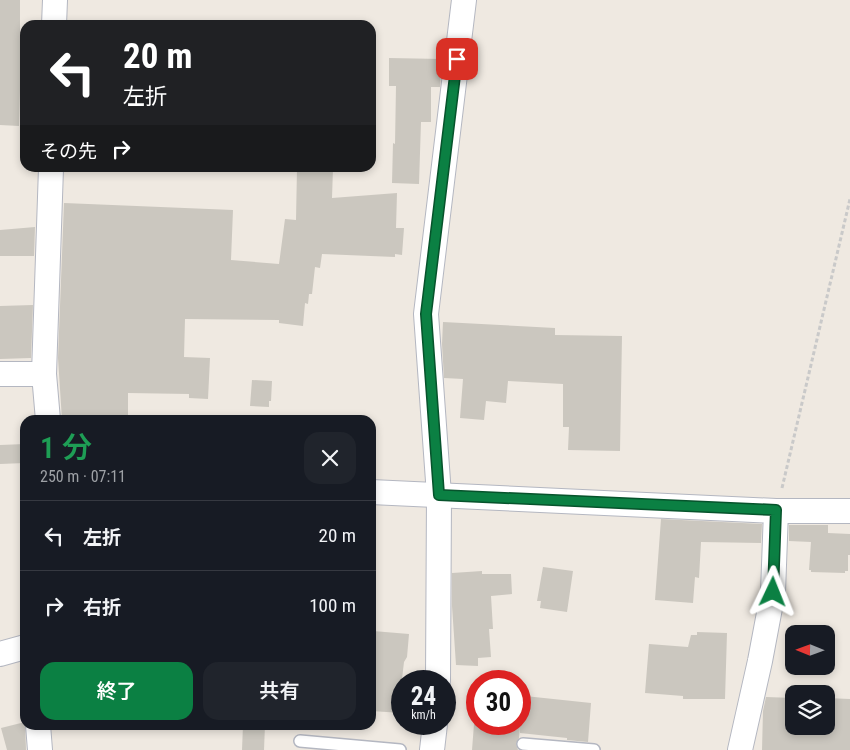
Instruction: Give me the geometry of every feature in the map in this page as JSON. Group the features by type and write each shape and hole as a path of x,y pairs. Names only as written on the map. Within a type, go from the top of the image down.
{"street":[{"path":"54,20 55,0"},
{"path":"438,670 439,495 426,314 464,0"},
{"path":"48,415 44,374 51,172"},
{"path":"0,374 44,374"},
{"path":"376,492 776,510 850,511"},
{"path":"740,750 773,592 776,510"},
{"path":"0,654 20,648"},
{"path":"38,730 40,750"},
{"path":"432,750 434,735"}],"lane":[{"path":"300,741 400,750"},
{"path":"523,744 594,750"}],"path":[{"path":"776,510 850,199"}],"building":[{"path":"0,0 20,0 19,126 0,125"},
{"path":"389,58 442,59 440,87 431,87 431,122 421,122 419,184 392,183 396,86 389,86"},
{"path":"297,172 333,172 332,198 397,193 396,228 404,228 402,255 395,254 395,257 322,254 320,268 315,267 312,294 309,294 308,304 305,303 303,326 279,323 279,320 185,319 184,357 210,358 208,399 189,398 189,394 128,393 128,415 62,415 58,358 64,203 233,210 231,260 279,264 285,219 296,220"},
{"path":"35,227 34,256 0,256 0,230"},
{"path":"33,305 31,358 0,359 0,306"},
{"path":"443,322 555,328 555,335 622,336 620,451 568,450 569,427 563,427 563,384 508,381 506,403 486,401 484,420 460,418 463,379 444,378"},
{"path":"252,380 272,381 269,407 250,406"},
{"path":"20,444 20,463 0,464 0,445"},
{"path":"661,519 762,524 761,543 701,542 699,578 695,577 693,603 655,600"},
{"path":"789,525 828,525 828,533 850,534 848,571 845,571 845,573 811,572 809,570 811,542 789,541"},
{"path":"543,567 573,571 567,612 540,608 541,601 537,601"},
{"path":"482,571 482,574 511,574 512,594 491,596 493,629 489,629 491,657 478,658 478,666 456,665 452,573"},
{"path":"376,631 409,634 407,657 403,670 391,670 391,712 376,711"},
{"path":"697,632 727,633 725,699 683,699 683,696 645,693 649,644 688,647 691,635 697,635"},
{"path":"531,697 591,703 588,742 567,740 567,738 531,734"},
{"path":"766,697 785,698 785,735 835,735 835,698 850,699 850,750 762,750 763,711"},
{"path":"20,723 20,730 25,730 26,750 7,750 1,728"},
{"path":"243,730 265,730 264,750 242,750"},
{"path":"473,735 519,735 516,744 518,750 472,750"}],"route":[{"path":"457,59 426,314 439,495 776,510 773,592"}]}
